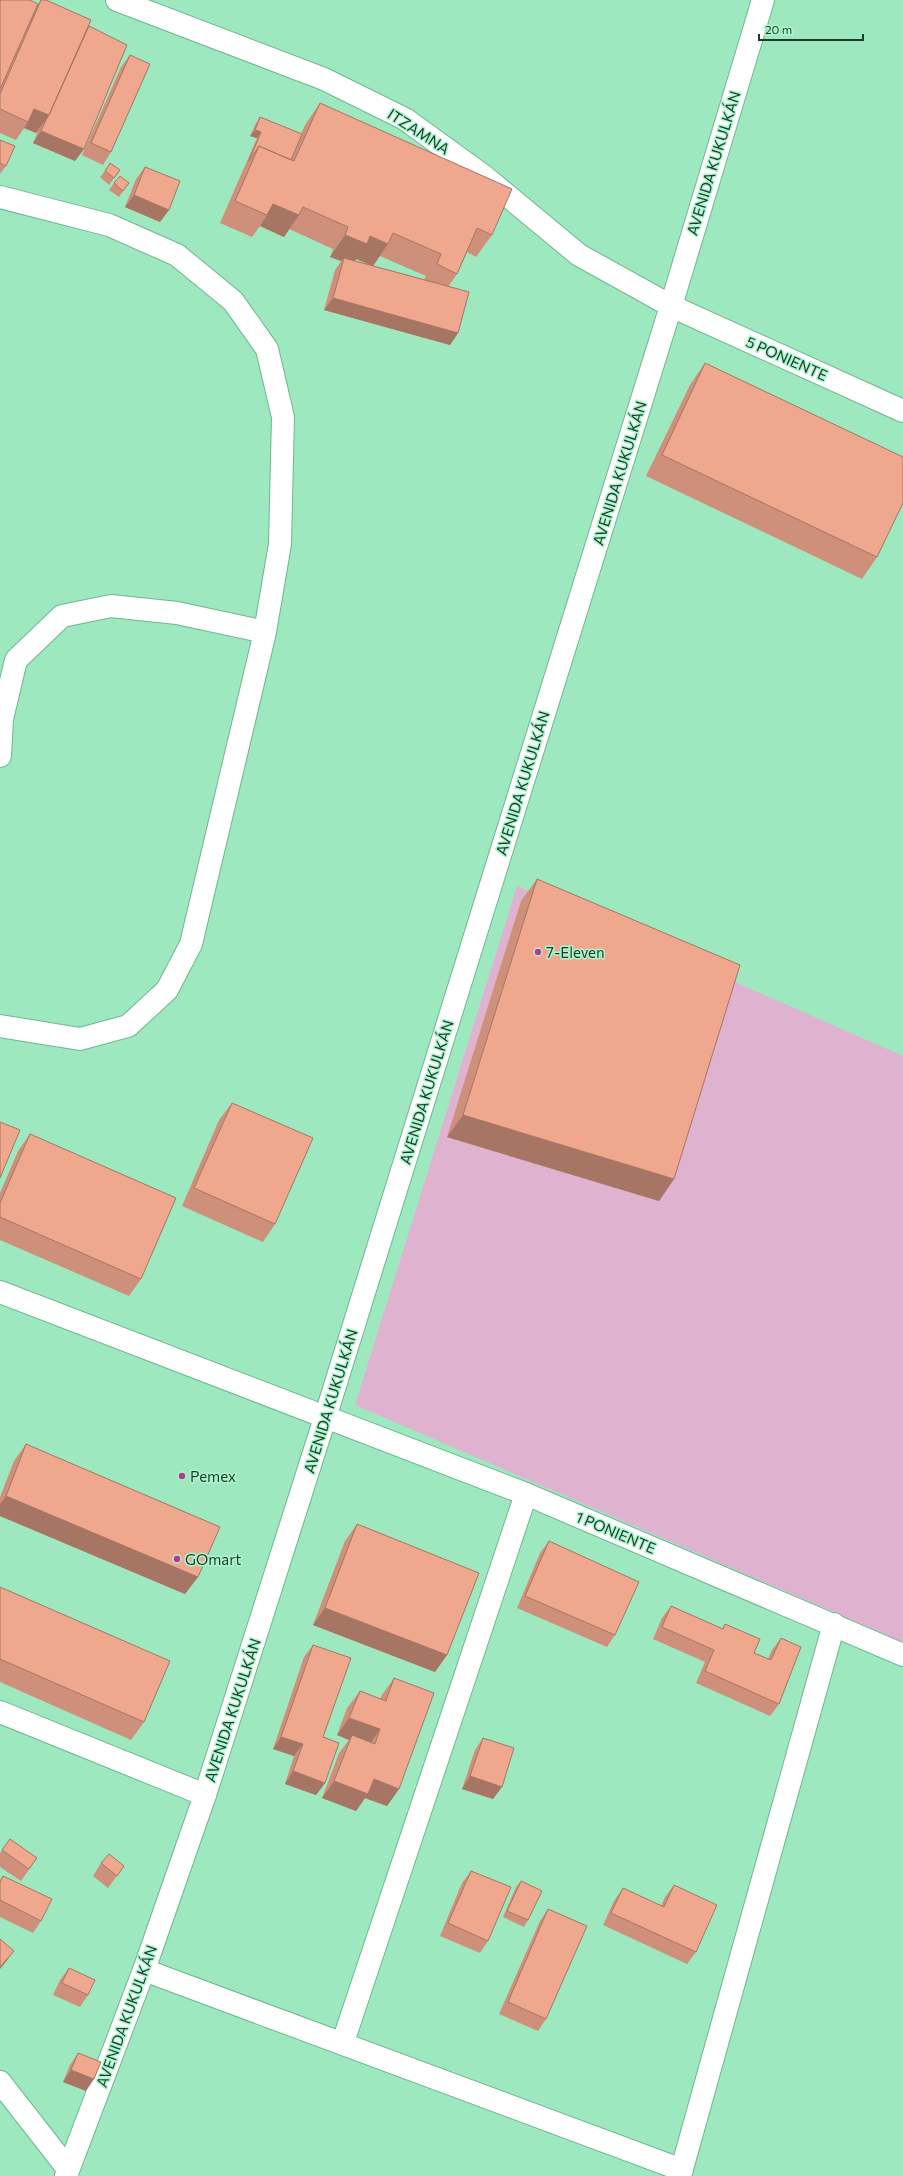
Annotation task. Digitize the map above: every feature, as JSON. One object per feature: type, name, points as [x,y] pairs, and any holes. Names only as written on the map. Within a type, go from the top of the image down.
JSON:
[{"type":"street","name":"ITZAMNA","points":[[117,0],[324,79],[406,119],[485,177],[579,254],[671,306]]},
{"type":"street","name":"AVENIDA KUKULKÁN","points":[[67,2173],[144,1970],[205,1795],[325,1418],[671,306],[763,0]]},
{"type":"street","points":[[0,197],[109,225],[177,255],[233,301],[267,350],[282,417],[280,544],[265,632],[191,944],[167,990],[128,1026],[80,1039],[0,1026]]},
{"type":"street","name":"5 PONIENTE","points":[[671,306],[903,411]]},
{"type":"street","points":[[0,756],[2,719],[16,660],[62,616],[111,606],[177,613],[265,632]]},
{"type":"street","name":"1 PONIENTE","points":[[7,1295],[526,1494],[903,1654]]},
{"type":"street","points":[[343,2042],[526,1494]]},
{"type":"street","points":[[144,1970],[343,2042],[681,2173],[834,1624]]},
{"type":"street","points":[[0,1712],[205,1795]]},
{"type":"street","points":[[0,2082],[67,2173]]},
{"type":"shaded area","points":[[517,886],[903,1056],[903,1642],[355,1405]]},
{"type":"building","points":[[0,0],[30,0],[38,4],[0,89]]},
{"type":"building","points":[[41,0],[46,0],[91,20],[49,115],[34,109],[28,122],[0,109],[0,94]]},
{"type":"building","points":[[89,26],[127,45],[84,149],[41,131]]},
{"type":"building","points":[[130,55],[150,64],[111,152],[91,143]]},
{"type":"building","points":[[320,103],[512,189],[492,235],[477,228],[457,274],[437,264],[441,254],[393,233],[388,244],[370,236],[367,244],[345,235],[348,227],[303,207],[299,215],[273,204],[267,215],[235,201],[259,146],[294,161]]},
{"type":"building","points":[[260,117],[302,134],[291,160],[259,146],[249,161],[261,132],[255,130]]},
{"type":"building","points":[[0,140],[15,146],[6,166],[0,163]]},
{"type":"building","points":[[110,163],[120,170],[114,178],[105,171]]},
{"type":"building","points":[[145,167],[180,181],[169,210],[134,195]]},
{"type":"building","points":[[120,176],[129,183],[123,191],[114,183]]},
{"type":"building","points":[[344,258],[469,292],[458,333],[333,298]]},
{"type":"building","points":[[705,363],[903,457],[903,503],[877,557],[662,455]]},
{"type":"building","points":[[537,879],[740,965],[674,1179],[463,1115]]},
{"type":"building","points":[[232,1103],[313,1138],[275,1224],[194,1188]]},
{"type":"building","points":[[0,1122],[20,1130],[0,1178]]},
{"type":"building","points":[[30,1134],[176,1198],[141,1279],[0,1217],[0,1203]]},
{"type":"building","points":[[26,1444],[220,1527],[198,1577],[6,1496]]},
{"type":"building","points":[[357,1524],[479,1573],[447,1655],[325,1608]]},
{"type":"building","points":[[549,1541],[639,1582],[615,1635],[525,1596]]},
{"type":"building","points":[[0,1587],[170,1661],[144,1722],[0,1659]]},
{"type":"building","points":[[671,1606],[723,1629],[725,1624],[760,1639],[754,1653],[771,1660],[781,1638],[801,1647],[779,1704],[705,1671],[714,1650],[662,1627]]},
{"type":"building","points":[[313,1645],[351,1658],[323,1737],[339,1743],[325,1783],[293,1771],[303,1744],[281,1737]]},
{"type":"building","points":[[394,1678],[434,1693],[399,1789],[374,1779],[368,1794],[334,1781],[352,1735],[375,1744],[380,1729],[349,1718],[360,1691],[386,1701]]},
{"type":"building","points":[[483,1738],[514,1748],[502,1787],[470,1776]]},
{"type":"building","points":[[10,1839],[37,1858],[29,1869],[2,1850]]},
{"type":"building","points":[[109,1854],[124,1866],[117,1876],[101,1863]]},
{"type":"building","points":[[471,1871],[511,1887],[488,1941],[448,1923]]},
{"type":"building","points":[[3,1876],[52,1899],[41,1921],[0,1900],[0,1882]]},
{"type":"building","points":[[521,1881],[542,1891],[528,1920],[507,1911]]},
{"type":"building","points":[[674,1885],[717,1905],[696,1952],[611,1913],[623,1888],[664,1907]]},
{"type":"building","points":[[548,1909],[587,1926],[546,2019],[508,2002]]},
{"type":"building","points":[[0,1939],[14,1951],[0,1967]]},
{"type":"building","points":[[69,1968],[95,1980],[88,1995],[62,1983]]},
{"type":"building","points":[[78,2053],[101,2062],[94,2079],[71,2070]]},
{"type":"place","name":"7-Eleven","points":[[538,952]]},
{"type":"place","name":"Pemex","points":[[182,1476]]},
{"type":"place","name":"GOmart","points":[[177,1559]]}]
